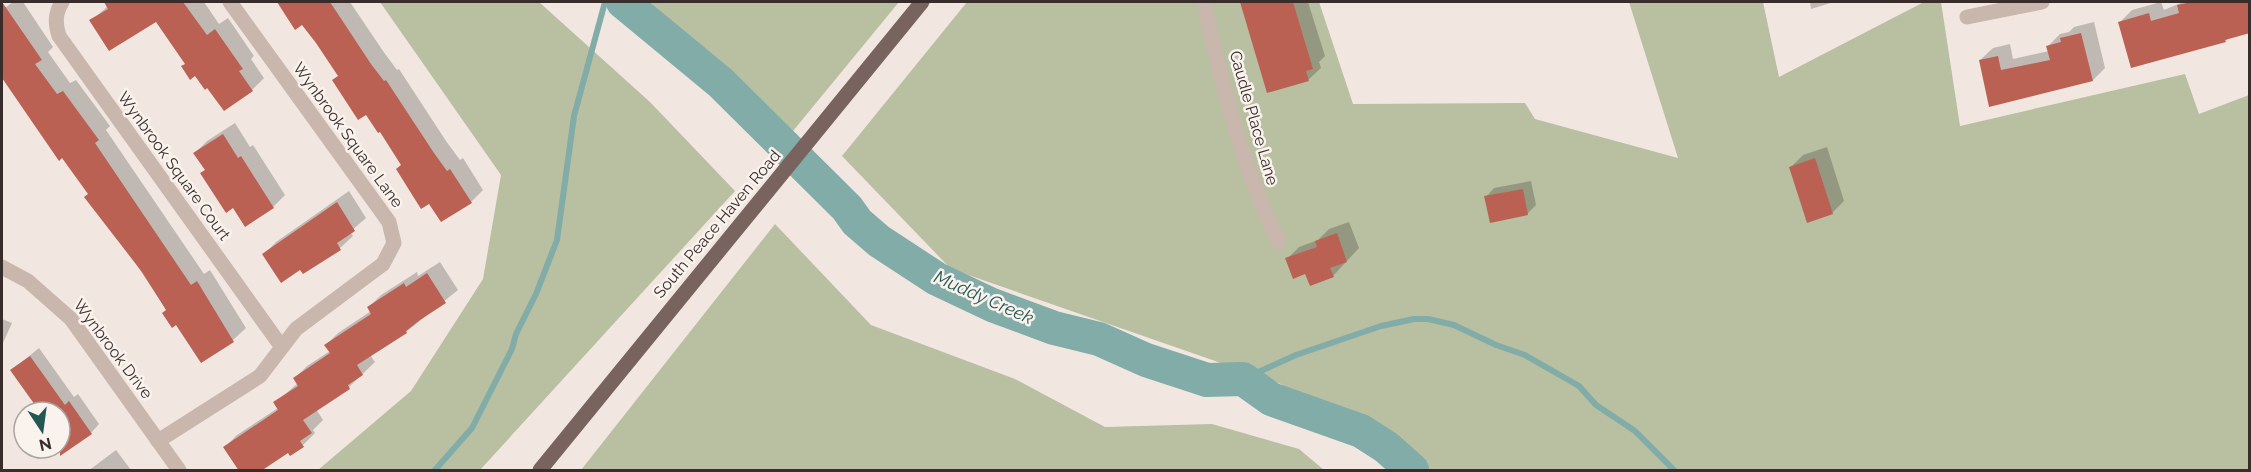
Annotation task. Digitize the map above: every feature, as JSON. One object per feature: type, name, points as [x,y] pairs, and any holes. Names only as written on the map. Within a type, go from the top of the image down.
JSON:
[{"type":"main road","name":"South Peace Haven Road","points":[[540,471],[712,255],[824,124],[922,2]]},
{"type":"street","name":"Wynbrook Square Court","points":[[62,2],[56,13],[59,36],[281,346]]},
{"type":"street","name":"Wynbrook Square Lane","points":[[158,441],[260,376],[281,346],[311,316],[383,264],[394,243],[389,222],[230,2]]},
{"type":"street","name":"Caudle Place Lane","points":[[1204,2],[1230,111],[1261,207],[1279,242]]},
{"type":"street","points":[[1967,17],[2042,2]]},
{"type":"street","name":"Wynbrook Drive","points":[[2,267],[28,281],[71,319],[179,471]]},
{"type":"green space","points":[[380,2],[539,2],[650,102],[735,191],[480,470],[318,470],[411,391],[483,279],[501,175]]},
{"type":"green space","points":[[650,2],[899,2],[793,131]]},
{"type":"green space","points":[[967,2],[1319,2],[1353,104],[1525,103],[1535,119],[1678,158],[1629,2],[1763,2],[1779,77],[1924,2],[1941,2],[1960,126],[2185,74],[2199,114],[2249,95],[2249,470],[1402,470],[1281,384],[951,269],[842,156]]},
{"type":"green space","points":[[775,224],[871,325],[1015,379],[1105,427],[1212,424],[1299,449],[1324,470],[581,470]]},
{"type":"building","points":[[2,2],[42,60],[35,64],[57,94],[63,91],[99,140],[95,143],[191,285],[197,281],[234,342],[201,363],[176,325],[172,328],[162,313],[166,310],[142,272],[84,197],[88,194],[62,158],[59,161],[2,78]]},
{"type":"building","points":[[104,2],[183,2],[207,35],[215,29],[243,69],[239,71],[253,91],[224,111],[195,76],[190,80],[181,66],[185,64],[156,22],[109,51],[89,20],[108,9]]},
{"type":"building","points":[[277,2],[330,2],[371,64],[384,81],[386,80],[434,153],[447,171],[450,169],[472,203],[441,222],[429,204],[421,209],[396,169],[401,165],[380,132],[378,133],[366,115],[358,120],[332,80],[338,76],[316,43],[302,25],[295,30]]},
{"type":"building","points":[[1240,2],[1293,2],[1313,69],[1306,71],[1309,81],[1267,93]]},
{"type":"building","points":[[2192,2],[2250,2],[2250,33],[2225,40],[2226,42],[2131,68],[2118,22],[2149,13],[2151,21],[2179,13],[2177,5]]},
{"type":"building","points":[[2081,33],[2093,81],[1989,107],[1979,60],[1998,56],[2001,70],[2050,60],[2046,46],[2061,42],[2060,38]]},
{"type":"building","points":[[223,134],[238,158],[241,156],[274,208],[245,227],[233,208],[226,213],[200,173],[205,170],[193,153]]},
{"type":"building","points":[[1815,158],[1833,214],[1807,223],[1789,167]]},
{"type":"building","points":[[1523,189],[1528,215],[1490,223],[1484,196]]},
{"type":"building","points":[[337,202],[355,231],[337,243],[341,250],[303,274],[300,270],[281,283],[262,254]]},
{"type":"building","points":[[1337,233],[1347,262],[1330,268],[1334,277],[1310,286],[1305,274],[1293,279],[1285,258],[1317,247],[1315,241]]},
{"type":"building","points":[[427,273],[446,303],[420,320],[406,331],[407,333],[357,365],[363,375],[348,385],[350,389],[303,420],[312,433],[300,441],[304,447],[290,456],[288,453],[261,471],[239,471],[223,447],[278,410],[273,402],[298,386],[293,378],[330,353],[324,345],[371,314],[367,307],[404,283],[406,287]]},
{"type":"building","points":[[30,356],[61,400],[31,400],[10,370]]},
{"type":"building","points":[[72,405],[92,434],[72,448]]},
{"type":"waterway","points":[[435,470],[472,428],[512,349],[516,334],[536,294],[557,240],[574,116],[605,2]]},
{"type":"waterway","name":"Muddy Creek","points":[[623,2],[721,83],[847,208],[857,222],[879,241],[937,279],[992,305],[1054,328],[1099,339],[1146,360],[1207,380],[1243,379],[1271,399],[1361,431],[1386,447],[1412,470]]},
{"type":"waterway","points":[[1243,379],[1296,355],[1381,326],[1414,319],[1428,319],[1454,325],[1496,345],[1525,355],[1579,386],[1596,405],[1635,431],[1674,470]]}]
